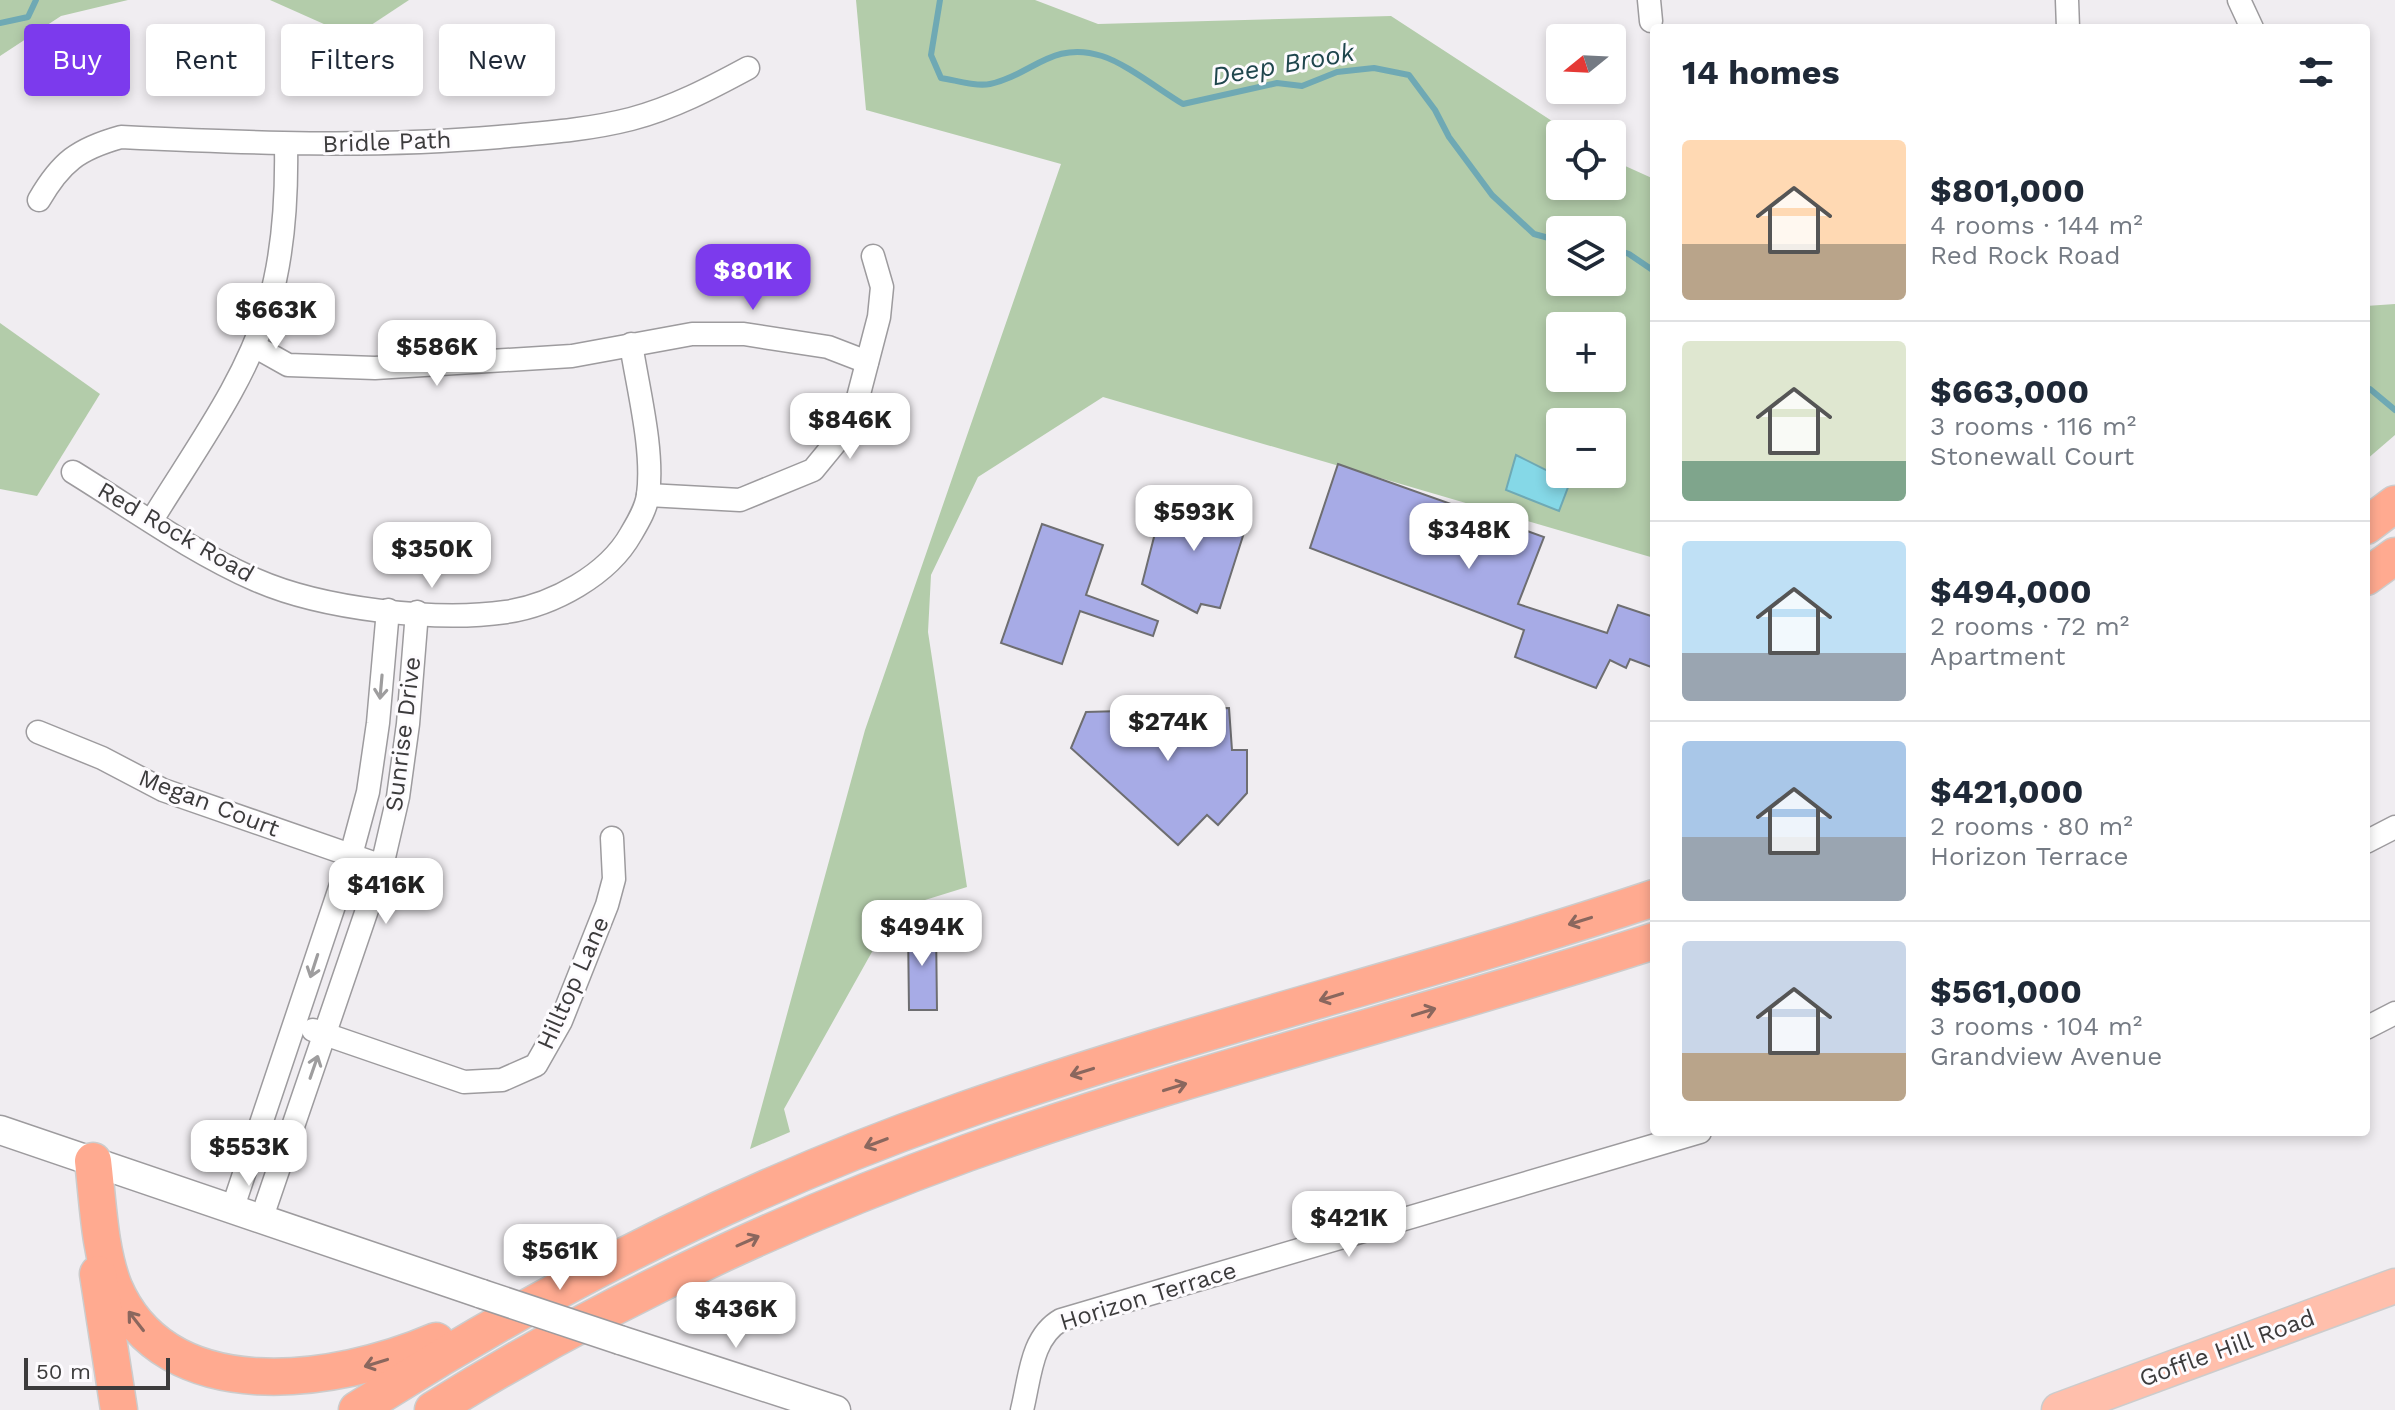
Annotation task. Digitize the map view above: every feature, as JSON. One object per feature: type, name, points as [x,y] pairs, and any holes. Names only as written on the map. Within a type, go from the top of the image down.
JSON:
[{"type":"highway","points":[[2370,523],[2395,504]]},
{"type":"highway","points":[[2370,574],[2395,556]]},
{"type":"highway","points":[[93,1161],[109,1270],[120,1299],[152,1340],[196,1366],[247,1378],[274,1380],[351,1371],[429,1345],[552,1293],[748,1196],[949,1115],[1650,899]]},
{"type":"highway","points":[[433,1410],[567,1331],[764,1234],[968,1153],[1101,1109],[1650,942]]},
{"type":"highway","points":[[93,1161],[89,1209],[119,1410]]},
{"type":"highway","points":[[357,1410],[552,1293]]},
{"type":"main road","name":"Goffle Hill Road","points":[[2059,1410],[2395,1286]]},
{"type":"street","points":[[2067,0],[2068,24]]},
{"type":"street","points":[[2239,0],[2250,24]]},
{"type":"street","name":"Bridle Path","points":[[39,200],[55,172],[75,155],[96,144],[121,137],[286,145],[435,143],[564,132],[632,119],[699,94],[748,68]]},
{"type":"street","points":[[152,520],[239,377],[254,346],[279,262],[285,218],[286,145]]},
{"type":"street","points":[[648,495],[740,500],[813,470],[850,425],[879,317],[882,287],[873,256]]},
{"type":"street","points":[[254,346],[288,365],[375,368],[572,356],[692,334],[744,334],[828,347],[867,362]]},
{"type":"street","name":"Red Rock Road","points":[[73,472],[211,557],[256,580],[344,607],[458,614],[508,612],[577,585],[606,566],[623,549],[640,517],[648,495],[647,453],[631,344]]},
{"type":"street","name":"Sunrise Drive","points":[[232,1210],[351,855],[370,778],[388,610]]},
{"type":"street","name":"Sunrise Drive","points":[[261,1220],[382,866],[398,797],[408,724],[417,612]]},
{"type":"street","name":"Megan Court","points":[[38,732],[102,758],[163,790],[382,866]]},
{"type":"street","points":[[2370,840],[2395,827]]},
{"type":"street","name":"Hilltop Lane","points":[[295,1024],[464,1082],[502,1080],[536,1065],[561,1021],[607,905],[614,879],[612,838]]},
{"type":"street","points":[[2370,1026],[2395,1013]]},
{"type":"street","points":[[0,1130],[803,1405],[836,1410]]},
{"type":"street","name":"Horizon Terrace","points":[[1022,1410],[1040,1338],[1048,1327],[1061,1320],[1686,1136]]},
{"type":"street","points":[[457,1410],[567,1331]]},
{"type":"green space","points":[[0,0],[128,0],[61,16],[49,24],[24,24],[24,40],[0,56]]},
{"type":"green space","points":[[270,0],[409,0],[373,24],[324,24]]},
{"type":"green space","points":[[856,0],[1035,0],[1098,24],[1391,16],[1551,120],[1546,120],[1546,200],[1626,200],[1626,166],[1650,177],[1650,557],[1103,397],[978,477],[931,575],[928,632],[967,887],[896,909],[784,1109],[790,1132],[750,1149],[865,730],[1061,164],[866,110]]},
{"type":"green space","points":[[2395,304],[2395,435],[2370,457],[2370,306]]},
{"type":"green space","points":[[0,323],[100,394],[37,496],[0,489]]},
{"type":"water","points":[[1516,455],[1546,470],[1546,488],[1568,488],[1559,511],[1506,490]]},
{"type":"building","points":[[1338,464],[1544,537],[1518,604],[1607,633],[1618,605],[1650,616],[1650,666],[1630,659],[1626,668],[1610,660],[1596,688],[1515,657],[1524,630],[1310,548]]},
{"type":"building","points":[[1165,494],[1249,517],[1220,608],[1201,604],[1197,613],[1142,584]]},
{"type":"building","points":[[1042,524],[1103,545],[1086,595],[1158,621],[1153,636],[1080,611],[1062,664],[1001,643]]},
{"type":"building","points":[[1229,708],[1232,750],[1247,750],[1247,793],[1218,825],[1207,815],[1178,845],[1071,748],[1086,712]]},
{"type":"building","points":[[908,927],[936,927],[937,1010],[909,1010]]},
{"type":"waterway","name":"Deep Brook","points":[[0,23],[28,17],[36,0]]},
{"type":"waterway","name":"Deep Brook","points":[[940,0],[931,55],[941,78],[972,84],[984,85],[1005,80],[1056,55],[1069,52],[1085,52],[1111,60],[1183,104],[1277,83],[1302,86],[1337,72],[1374,68],[1409,75],[1492,195],[1534,234],[1546,237]]},
{"type":"waterway","name":"Deep Brook","points":[[1626,253],[1650,268]]},
{"type":"waterway","name":"Deep Brook","points":[[2370,389],[2395,410]]}]
